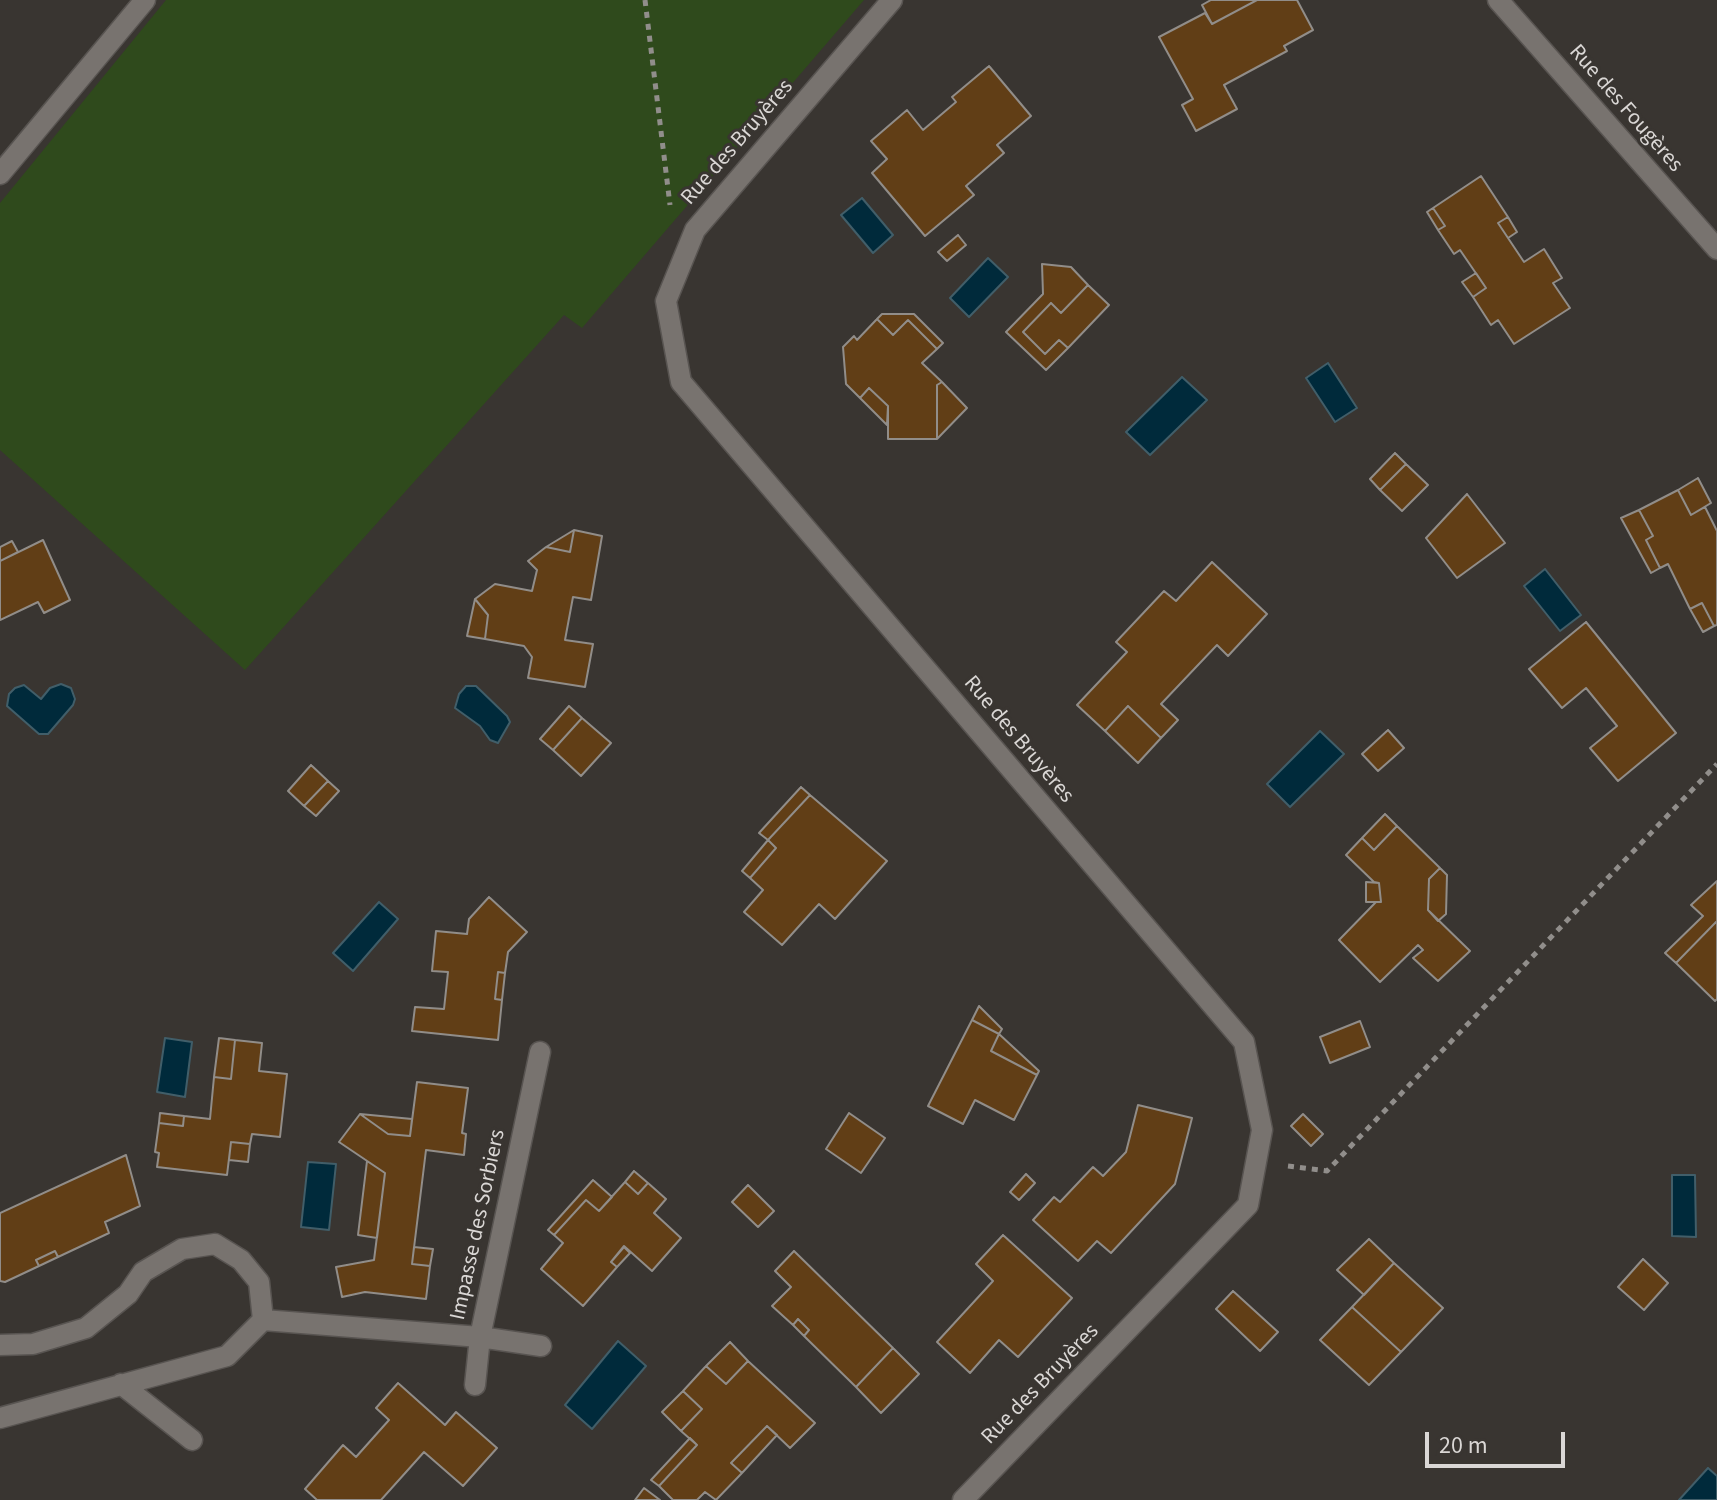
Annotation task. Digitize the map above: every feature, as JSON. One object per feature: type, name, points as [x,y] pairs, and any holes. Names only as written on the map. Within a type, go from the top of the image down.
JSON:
[{"type":"street","points":[[0,174],[145,0]]},
{"type":"street","name":"Rue des Bruyères","points":[[892,0],[695,230],[666,301],[681,382],[1244,1042],[1262,1130],[1248,1205],[963,1500]]},
{"type":"street","name":"Rue des Fougères","points":[[1498,0],[1717,249]]},
{"type":"street","name":"Impasse des Sorbiers","points":[[263,1320],[480,1337],[540,1052]]},
{"type":"street","points":[[0,1345],[33,1344],[86,1328],[128,1294],[143,1272],[182,1249],[215,1244],[241,1260],[259,1282],[263,1320],[227,1356],[0,1418]]},
{"type":"street","points":[[475,1385],[480,1337],[541,1346]]},
{"type":"street","points":[[121,1384],[192,1440]]},
{"type":"path","points":[[645,0],[669,204],[695,230]]},
{"type":"path","points":[[1256,1162],[1327,1171],[1717,764]]},
{"type":"green space","points":[[166,0],[864,0],[582,328],[564,315],[245,670],[0,450],[0,203]]},
{"type":"water","points":[[862,198],[893,235],[873,253],[841,215]]},
{"type":"water","points":[[988,258],[1008,277],[969,317],[950,298]]},
{"type":"water","points":[[1328,363],[1357,408],[1335,422],[1306,378]]},
{"type":"water","points":[[1182,377],[1207,400],[1150,455],[1126,432]]},
{"type":"water","points":[[1545,569],[1581,615],[1560,631],[1524,586]]},
{"type":"water","points":[[61,684],[71,688],[75,699],[48,734],[39,734],[7,706],[9,694],[15,688],[24,685],[41,699],[50,688]]},
{"type":"water","points":[[466,686],[476,686],[507,716],[510,722],[498,743],[490,740],[480,726],[455,708],[459,694]]},
{"type":"water","points":[[1320,731],[1344,754],[1290,807],[1267,784]]},
{"type":"water","points":[[379,902],[398,919],[353,971],[333,953]]},
{"type":"water","points":[[165,1038],[192,1042],[185,1097],[157,1092]]},
{"type":"water","points":[[308,1162],[336,1164],[329,1230],[301,1227]]},
{"type":"water","points":[[1672,1175],[1695,1175],[1696,1237],[1672,1236]]},
{"type":"water","points":[[618,1341],[646,1366],[592,1429],[565,1405]]},
{"type":"water","points":[[1708,1468],[1717,1476],[1717,1500],[1679,1500]]},
{"type":"building","points":[[1211,0],[1257,0],[1212,24],[1202,5]]},
{"type":"building","points":[[1257,0],[1297,0],[1313,30],[1284,46],[1287,51],[1224,85],[1237,109],[1196,131],[1182,105],[1193,99],[1159,37],[1205,13],[1212,24]]},
{"type":"building","points":[[989,66],[1031,116],[997,145],[1004,153],[966,186],[974,195],[925,236],[872,173],[887,159],[871,141],[907,110],[923,130],[956,102],[952,97]]},
{"type":"building","points":[[1481,176],[1508,217],[1498,223],[1524,262],[1544,249],[1562,278],[1553,283],[1570,308],[1514,344],[1498,320],[1491,325],[1473,297],[1486,288],[1460,250],[1454,254],[1438,230],[1445,226],[1433,208]]},
{"type":"building","points":[[1433,208],[1445,226],[1438,230],[1427,212]]},
{"type":"building","points":[[1508,217],[1517,232],[1508,238],[1498,223]]},
{"type":"building","points":[[958,235],[966,245],[947,261],[938,252]]},
{"type":"building","points":[[1042,264],[1071,267],[1088,285],[1061,313],[1051,303],[1023,332],[1045,354],[1059,340],[1068,348],[1046,370],[1006,332],[1043,294]]},
{"type":"building","points":[[1476,273],[1486,288],[1473,297],[1462,282]]},
{"type":"building","points":[[1088,285],[1109,305],[1068,348],[1059,340],[1045,354],[1023,332],[1051,303],[1061,313]]},
{"type":"building","points":[[882,314],[914,314],[943,343],[937,349],[908,320],[893,335],[877,319]]},
{"type":"building","points":[[877,319],[893,335],[908,320],[937,349],[922,363],[942,382],[937,385],[937,439],[888,439],[888,406],[869,388],[860,398],[846,384],[843,347],[854,336],[857,340]]},
{"type":"building","points":[[942,382],[967,408],[937,439],[937,385]]},
{"type":"building","points":[[869,388],[888,406],[887,425],[860,398]]},
{"type":"building","points":[[1395,453],[1406,464],[1380,490],[1370,479]]},
{"type":"building","points":[[1406,464],[1428,485],[1402,511],[1380,490]]},
{"type":"building","points":[[1698,478],[1711,503],[1691,515],[1678,490]]},
{"type":"building","points":[[1678,490],[1691,515],[1705,507],[1717,531],[1717,625],[1714,626],[1702,603],[1690,609],[1668,564],[1660,568],[1646,540],[1653,536],[1639,510]]},
{"type":"building","points":[[1467,494],[1505,543],[1457,578],[1426,538]]},
{"type":"building","points":[[1639,510],[1653,536],[1646,540],[1660,568],[1651,573],[1621,518]]},
{"type":"building","points":[[574,530],[570,552],[546,547]]},
{"type":"building","points":[[574,530],[602,536],[591,600],[573,597],[565,640],[593,644],[585,687],[528,678],[532,657],[524,646],[485,639],[488,615],[475,599],[495,584],[532,591],[537,570],[528,561],[546,547],[570,552]]},
{"type":"building","points":[[43,540],[70,600],[44,613],[38,602],[0,620],[0,561]]},
{"type":"building","points":[[12,541],[18,552],[0,561],[0,547]]},
{"type":"building","points":[[1212,562],[1267,614],[1228,656],[1217,645],[1161,704],[1178,720],[1161,738],[1128,706],[1105,731],[1077,705],[1127,652],[1116,642],[1164,591],[1176,601]]},
{"type":"building","points":[[475,599],[488,615],[485,639],[467,636]]},
{"type":"building","points":[[1702,603],[1714,626],[1703,632],[1690,609]]},
{"type":"building","points":[[1586,622],[1676,733],[1618,781],[1590,748],[1617,726],[1586,688],[1562,708],[1529,669]]},
{"type":"building","points":[[569,706],[582,718],[553,750],[540,739]]},
{"type":"building","points":[[1128,706],[1161,738],[1138,763],[1105,731]]},
{"type":"building","points":[[582,718],[611,743],[581,776],[553,750]]},
{"type":"building","points":[[1388,730],[1404,748],[1378,771],[1362,754]]},
{"type":"building","points":[[311,765],[328,781],[304,806],[288,791]]},
{"type":"building","points":[[328,781],[339,791],[316,816],[304,806]]},
{"type":"building","points":[[801,787],[810,795],[768,840],[759,833]]},
{"type":"building","points":[[810,795],[887,861],[835,919],[819,904],[782,945],[744,912],[763,890],[750,878],[776,848],[768,840]]},
{"type":"building","points":[[1385,814],[1397,826],[1374,850],[1362,838]]},
{"type":"building","points":[[1397,826],[1440,868],[1429,879],[1428,910],[1470,951],[1438,981],[1413,958],[1423,950],[1418,945],[1380,982],[1339,940],[1376,902],[1381,902],[1379,883],[1374,882],[1346,855],[1362,838],[1374,850]]},
{"type":"building","points":[[768,840],[776,848],[750,878],[742,871]]},
{"type":"building","points":[[1440,868],[1447,875],[1446,914],[1438,921],[1428,910],[1429,879]]},
{"type":"building","points":[[1717,881],[1717,921],[1676,963],[1665,953],[1703,916],[1691,905]]},
{"type":"building","points":[[1366,882],[1379,883],[1381,902],[1366,902]]},
{"type":"building","points":[[489,897],[527,932],[508,952],[505,973],[498,972],[495,999],[502,1000],[498,1040],[412,1031],[415,1007],[444,1009],[448,972],[432,971],[436,931],[467,934],[469,919]]},
{"type":"building","points":[[1717,921],[1717,999],[1715,1001],[1676,963]]},
{"type":"building","points":[[498,972],[505,973],[502,1000],[495,999]]},
{"type":"building","points":[[979,1006],[1002,1029],[999,1034],[972,1020]]},
{"type":"building","points":[[972,1020],[999,1034],[991,1051],[1037,1075],[1014,1120],[975,1100],[963,1124],[928,1106]]},
{"type":"building","points":[[1360,1021],[1370,1047],[1330,1063],[1320,1037]]},
{"type":"building","points":[[999,1034],[1039,1071],[1037,1075],[991,1051]]},
{"type":"building","points":[[219,1038],[235,1040],[231,1079],[214,1077]]},
{"type":"building","points":[[235,1040],[262,1043],[259,1071],[287,1074],[280,1137],[252,1134],[250,1144],[231,1142],[227,1175],[157,1167],[159,1153],[155,1152],[159,1123],[183,1126],[184,1116],[210,1119],[214,1077],[231,1079]]},
{"type":"building","points":[[417,1082],[468,1088],[462,1133],[466,1134],[464,1155],[426,1150],[412,1264],[430,1266],[426,1299],[365,1292],[342,1297],[336,1267],[374,1260],[385,1173],[339,1142],[360,1114],[388,1134],[410,1136]]},
{"type":"building","points":[[1138,1105],[1192,1118],[1175,1184],[1111,1253],[1097,1241],[1078,1261],[1033,1220],[1054,1197],[1060,1202],[1093,1167],[1103,1176],[1126,1152]]},
{"type":"building","points":[[160,1113],[184,1116],[183,1126],[159,1123]]},
{"type":"building","points":[[849,1113],[885,1138],[861,1173],[826,1149]]},
{"type":"building","points":[[360,1114],[412,1119],[410,1136],[388,1134]]},
{"type":"building","points":[[1303,1114],[1323,1134],[1311,1146],[1291,1126]]},
{"type":"building","points":[[231,1142],[250,1144],[248,1162],[229,1160]]},
{"type":"building","points":[[126,1155],[140,1206],[105,1222],[109,1233],[58,1257],[55,1251],[36,1260],[39,1266],[5,1282],[0,1281],[0,1213]]},
{"type":"building","points":[[367,1161],[385,1173],[377,1238],[358,1235]]},
{"type":"building","points":[[634,1171],[648,1183],[638,1194],[625,1182]]},
{"type":"building","points":[[1026,1174],[1035,1183],[1019,1200],[1010,1192]]},
{"type":"building","points":[[593,1180],[612,1197],[599,1211],[586,1200],[554,1235],[548,1230]]},
{"type":"building","points":[[625,1182],[638,1194],[648,1183],[666,1199],[654,1213],[681,1238],[652,1271],[624,1246],[611,1262],[617,1267],[583,1306],[541,1269],[563,1243],[554,1235],[586,1200],[599,1211]]},
{"type":"building","points":[[748,1185],[774,1211],[758,1227],[732,1202]]},
{"type":"building","points":[[1003,1235],[1072,1298],[1018,1357],[999,1340],[970,1373],[937,1342],[993,1281],[976,1264]]},
{"type":"building","points":[[1369,1239],[1394,1263],[1364,1295],[1337,1270]]},
{"type":"building","points":[[414,1247],[433,1249],[430,1266],[412,1264]]},
{"type":"building","points":[[624,1247],[630,1253],[617,1267],[611,1262]]},
{"type":"building","points":[[55,1251],[58,1257],[39,1266],[36,1260]]},
{"type":"building","points":[[794,1251],[893,1348],[856,1387],[804,1336],[809,1330],[798,1319],[793,1325],[772,1306],[791,1287],[775,1271]]},
{"type":"building","points":[[1643,1259],[1668,1283],[1644,1310],[1618,1287]]},
{"type":"building","points":[[1394,1263],[1443,1308],[1401,1352],[1352,1307]]},
{"type":"building","points":[[1233,1291],[1278,1332],[1260,1351],[1216,1309]]},
{"type":"building","points":[[1352,1307],[1401,1352],[1369,1385],[1320,1340]]},
{"type":"building","points":[[798,1319],[809,1330],[804,1336],[793,1325]]},
{"type":"building","points":[[730,1342],[748,1361],[726,1384],[706,1366]]},
{"type":"building","points":[[893,1348],[919,1374],[881,1413],[856,1387]]},
{"type":"building","points":[[748,1361],[815,1423],[790,1448],[767,1426],[731,1463],[742,1473],[716,1500],[705,1492],[697,1500],[673,1500],[659,1486],[697,1445],[681,1431],[702,1409],[683,1391],[706,1366],[726,1384]]},
{"type":"building","points":[[398,1383],[445,1425],[456,1412],[497,1448],[463,1486],[424,1452],[381,1500],[317,1500],[305,1489],[343,1445],[356,1457],[389,1420],[376,1408]]},
{"type":"building","points":[[683,1391],[702,1409],[681,1431],[662,1412]]},
{"type":"building","points":[[767,1426],[777,1435],[742,1473],[731,1463]]},
{"type":"building","points":[[690,1438],[697,1445],[659,1486],[651,1480]]},
{"type":"building","points":[[644,1488],[660,1500],[635,1500]]}]
